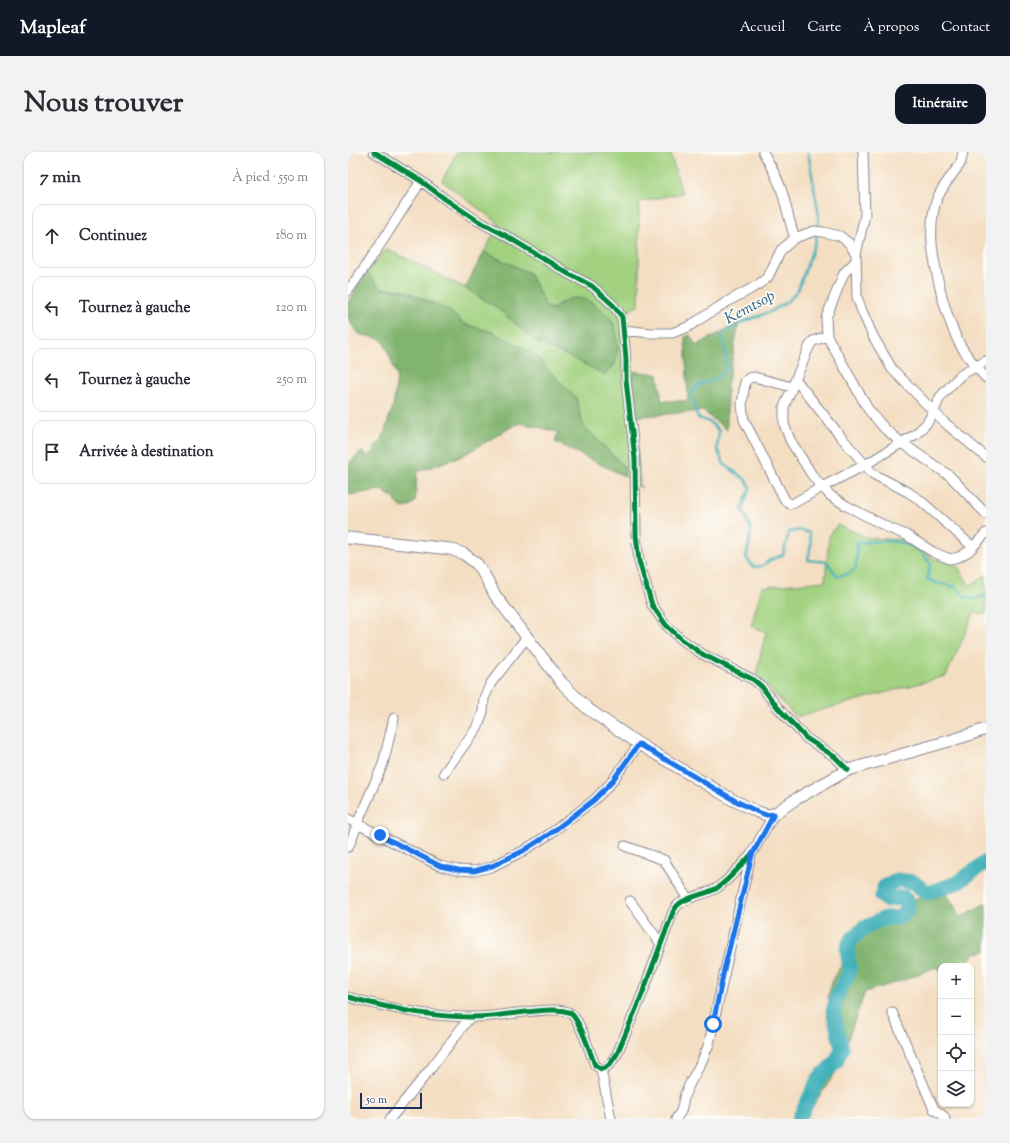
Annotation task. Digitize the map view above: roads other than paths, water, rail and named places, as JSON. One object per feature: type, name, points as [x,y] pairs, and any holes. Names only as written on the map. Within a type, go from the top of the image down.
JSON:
[{"type":"street","points":[[374,152],[421,181],[478,221],[592,286],[613,305],[622,317],[626,359],[626,380],[635,459],[635,516],[638,555],[652,605],[666,625],[681,639],[702,654],[754,680],[762,687],[778,708],[806,738],[835,757],[848,770]]},
{"type":"street","points":[[763,152],[775,172],[783,194],[795,238]]},
{"type":"street","points":[[863,152],[866,215],[856,257],[857,297],[873,336],[892,369],[945,422],[986,457]]},
{"type":"street","points":[[963,152],[960,162],[935,204],[931,228],[932,253],[950,321],[958,340],[975,366],[986,378]]},
{"type":"street","points":[[348,291],[421,181]]},
{"type":"street","points":[[623,330],[651,333],[672,333],[688,327],[725,303],[758,285],[768,277],[780,250],[795,238],[814,231],[840,236],[849,243],[856,257]]},
{"type":"street","points":[[856,257],[844,272],[826,318],[827,336],[868,409],[885,429],[902,443],[950,476],[986,514]]},
{"type":"street","points":[[827,336],[813,341],[809,347],[784,407],[784,424],[790,440],[812,475],[831,496],[847,506],[889,528],[906,535],[933,552],[950,559],[959,558],[974,547],[986,533]]},
{"type":"street","points":[[974,547],[920,500],[873,474],[865,466],[794,383],[754,377],[749,378],[745,382],[742,405],[744,420],[785,500],[790,504],[865,466],[916,434],[927,423],[940,397],[952,384],[961,375],[986,361]]},
{"type":"street","points":[[348,538],[450,549],[464,554],[477,564],[495,594],[561,682],[588,709],[639,744],[734,800],[766,815],[774,814],[796,799],[848,770],[986,729]]},
{"type":"street","points":[[444,773],[478,726],[483,712],[484,698],[491,683],[526,637]]},
{"type":"street","points":[[348,847],[383,764],[394,718]]},
{"type":"street","points":[[348,819],[440,866],[458,870],[474,871],[492,866],[523,851],[551,833],[594,800],[610,784],[639,744]]},
{"type":"street","points":[[676,1119],[681,1111],[688,1087],[701,1064],[709,1044],[724,970],[752,855],[774,814]]},
{"type":"street","points":[[625,846],[664,860],[688,899]]},
{"type":"street","points":[[348,997],[386,1007],[437,1016],[470,1017],[514,1014],[540,1010],[561,1010],[570,1014],[577,1020],[595,1065],[605,1068],[617,1054],[641,997],[673,912],[678,904],[716,888],[752,855]]},
{"type":"street","points":[[630,901],[661,944]]},
{"type":"street","points":[[892,1012],[934,1109],[944,1115],[945,1119]]},
{"type":"street","points":[[390,1119],[432,1068],[470,1017]]},
{"type":"street","points":[[601,1068],[611,1119]]},
{"type":"waterway","name":"Kemtsop","points":[[808,152],[819,216],[815,243],[798,290],[788,301],[772,311],[743,322],[721,334],[726,352],[726,370],[715,379],[697,386],[691,394],[698,418],[715,426],[719,431],[717,449],[724,464],[746,480],[750,488],[742,508],[751,529],[746,557],[753,567],[762,566],[770,560],[783,555],[789,532],[801,530],[809,533],[811,544],[808,560],[827,562],[837,576],[848,574],[856,568],[857,543],[880,541],[897,542],[912,546],[922,553],[931,564],[927,579],[956,587],[965,597],[974,599],[986,596]]},
{"type":"waterway","points":[[799,1119],[819,1078],[836,1062],[842,1048],[833,1011],[838,994],[850,971],[847,949],[850,941],[864,928],[885,918],[898,918],[905,913],[908,904],[904,897],[886,900],[882,896],[884,887],[898,880],[913,882],[927,893],[957,883],[986,862]]}]
